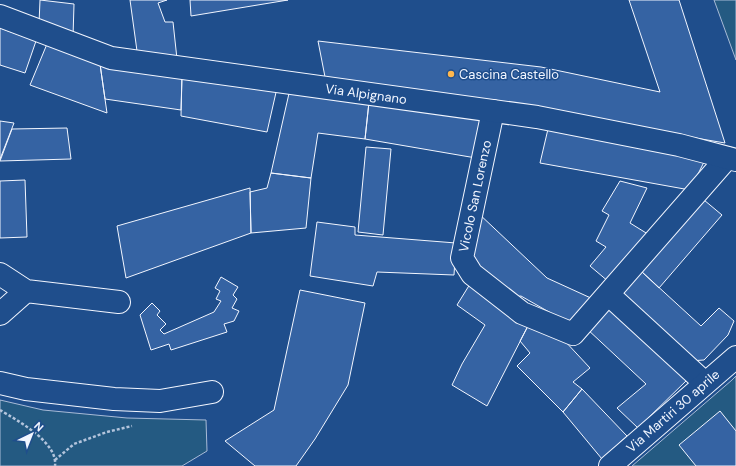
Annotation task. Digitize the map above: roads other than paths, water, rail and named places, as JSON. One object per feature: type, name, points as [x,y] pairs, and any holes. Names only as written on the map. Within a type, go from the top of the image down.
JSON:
[{"type":"street","name":"Via Alpignano","points":[[0,16],[111,58],[536,117],[680,145],[732,159]]},
{"type":"street","name":"Vicolo San Lorenzo","points":[[493,111],[462,258],[472,274],[522,313],[573,334],[732,159]]},
{"type":"street","points":[[0,274],[26,290],[119,302]]},
{"type":"street","points":[[0,314],[26,290]]},
{"type":"street","points":[[608,294],[705,383]]},
{"type":"street","name":"Via Martiri 30 aprile","points":[[610,466],[736,356]]},
{"type":"street","points":[[0,383],[26,389],[134,400],[160,401],[212,392]]},
{"type":"place","name":"Cascina Castello","points":[[451,74]]}]
